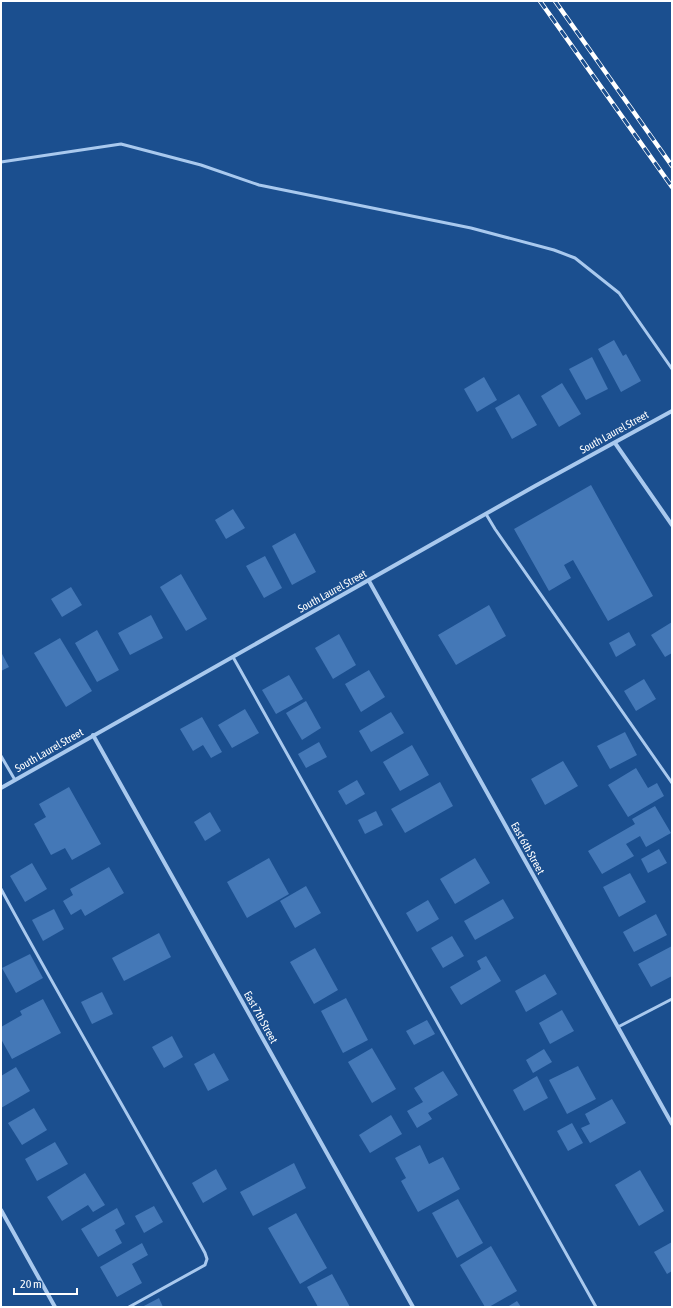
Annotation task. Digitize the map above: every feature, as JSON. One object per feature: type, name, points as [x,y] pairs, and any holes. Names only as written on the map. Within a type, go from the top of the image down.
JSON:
[{"type":"street","name":"South Laurel Street","points":[[1,788],[535,486],[672,411]]},
{"type":"street","points":[[615,443],[672,526]]},
{"type":"street","name":"East 6th Street","points":[[369,581],[672,1124]]},
{"type":"street","name":"East 7th Street","points":[[93,735],[413,1307]]},
{"type":"street","points":[[1,1210],[56,1307]]},
{"type":"lane","points":[[1,162],[121,144],[201,165],[259,185],[471,228],[554,250],[575,258],[618,293],[672,369]]},
{"type":"lane","points":[[486,514],[494,529],[672,783]]},
{"type":"lane","points":[[233,657],[596,1307]]},
{"type":"lane","points":[[1,756],[15,780]]},
{"type":"lane","points":[[1,889],[36,954],[164,1177],[207,1259],[205,1265],[129,1307]]},
{"type":"lane","points":[[618,1028],[672,999]]},
{"type":"building","points":[[614,340],[623,356],[626,354],[641,381],[621,392],[598,349]]},
{"type":"building","points":[[592,357],[608,389],[586,400],[569,369]]},
{"type":"building","points":[[484,377],[497,400],[477,412],[464,389]]},
{"type":"building","points":[[562,383],[581,414],[559,427],[541,396]]},
{"type":"building","points":[[519,394],[537,425],[512,439],[495,408]]},
{"type":"building","points":[[591,485],[653,596],[608,621],[573,560],[564,565],[571,578],[549,591],[514,529]]},
{"type":"building","points":[[233,509],[245,528],[226,539],[215,520]]},
{"type":"building","points":[[295,533],[316,572],[292,585],[272,546]]},
{"type":"building","points":[[265,556],[282,588],[264,598],[246,566]]},
{"type":"building","points":[[181,574],[207,619],[186,631],[160,587]]},
{"type":"building","points":[[71,587],[82,605],[62,617],[51,599]]},
{"type":"building","points":[[489,605],[506,636],[456,665],[438,635]]},
{"type":"building","points":[[151,615],[163,638],[130,655],[118,633]]},
{"type":"building","points":[[672,622],[672,653],[665,657],[651,635]]},
{"type":"building","points":[[97,630],[119,670],[97,682],[75,643]]},
{"type":"building","points":[[629,632],[636,645],[616,657],[609,643]]},
{"type":"building","points":[[339,634],[356,665],[333,679],[315,648]]},
{"type":"building","points":[[60,638],[92,691],[66,707],[34,653]]},
{"type":"building","points":[[1,652],[9,667],[1,671]]},
{"type":"building","points":[[369,670],[385,697],[361,712],[345,684]]},
{"type":"building","points":[[289,675],[303,699],[276,714],[262,690]]},
{"type":"building","points":[[644,679],[656,699],[636,711],[624,691]]},
{"type":"building","points":[[306,701],[321,728],[302,740],[286,713]]},
{"type":"building","points":[[245,709],[259,733],[232,748],[218,725]]},
{"type":"building","points":[[391,712],[404,733],[371,752],[359,731]]},
{"type":"building","points":[[202,717],[222,752],[211,758],[203,745],[193,751],[180,729]]},
{"type":"building","points":[[625,732],[637,755],[610,769],[597,746]]},
{"type":"building","points":[[319,742],[327,757],[306,768],[298,754]]},
{"type":"building","points":[[412,745],[429,775],[400,791],[383,762]]},
{"type":"building","points":[[563,761],[578,786],[545,805],[531,779]]},
{"type":"building","points":[[636,768],[648,788],[657,783],[664,796],[628,817],[608,785]]},
{"type":"building","points":[[357,780],[365,794],[346,805],[338,791]]},
{"type":"building","points":[[440,782],[453,806],[405,833],[391,809]]},
{"type":"building","points":[[69,787],[101,844],[72,860],[65,848],[51,855],[34,824],[46,817],[39,804]]},
{"type":"building","points":[[655,806],[671,833],[646,847],[640,836],[626,844],[634,856],[602,874],[588,851],[635,824],[632,819]]},
{"type":"building","points":[[376,811],[383,825],[365,834],[358,820]]},
{"type":"building","points":[[210,812],[221,831],[205,841],[194,822]]},
{"type":"building","points":[[659,849],[667,863],[648,873],[641,859]]},
{"type":"building","points":[[269,858],[289,894],[247,918],[227,882]]},
{"type":"building","points":[[475,858],[490,883],[455,904],[440,879]]},
{"type":"building","points":[[32,863],[47,889],[25,902],[10,876]]},
{"type":"building","points":[[109,867],[124,893],[85,916],[81,909],[71,915],[63,901],[73,895],[70,889]]},
{"type":"building","points":[[630,873],[646,902],[619,917],[603,887]]},
{"type":"building","points":[[306,886],[321,913],[295,928],[280,901]]},
{"type":"building","points":[[503,899],[514,918],[475,940],[464,921]]},
{"type":"building","points":[[428,900],[439,919],[417,932],[406,913]]},
{"type":"building","points":[[54,909],[64,929],[43,941],[32,920]]},
{"type":"building","points":[[656,914],[667,935],[634,952],[623,932]]},
{"type":"building","points":[[159,933],[171,957],[124,981],[112,958]]},
{"type":"building","points":[[452,936],[464,956],[443,968],[431,948]]},
{"type":"building","points":[[672,946],[672,976],[651,987],[638,964]]},
{"type":"building","points":[[315,948],[338,990],[314,1004],[290,962]]},
{"type":"building","points":[[30,954],[43,978],[16,993],[2,968]]},
{"type":"building","points":[[486,956],[501,981],[461,1005],[450,987],[481,969],[477,961]]},
{"type":"building","points":[[545,974],[557,994],[526,1012],[515,991]]},
{"type":"building","points":[[102,992],[113,1014],[92,1024],[81,1002]]},
{"type":"building","points":[[346,998],[368,1040],[343,1053],[321,1011]]},
{"type":"building","points":[[43,999],[61,1033],[12,1059],[1,1039],[1,1027],[22,1015],[20,1011]]},
{"type":"building","points":[[562,1010],[574,1031],[550,1044],[539,1023]]},
{"type":"building","points":[[427,1020],[435,1034],[414,1045],[406,1031]]},
{"type":"building","points":[[172,1036],[183,1057],[164,1068],[152,1047]]},
{"type":"building","points":[[372,1048],[396,1089],[372,1103],[348,1062]]},
{"type":"building","points":[[544,1049],[552,1062],[533,1073],[526,1060]]},
{"type":"building","points":[[214,1053],[229,1080],[208,1091],[194,1064]]},
{"type":"building","points":[[578,1066],[596,1099],[567,1114],[549,1080]]},
{"type":"building","points":[[16,1067],[30,1091],[1,1108],[1,1076]]},
{"type":"building","points":[[443,1071],[458,1095],[428,1113],[432,1119],[417,1128],[407,1111],[423,1102],[414,1088]]},
{"type":"building","points":[[537,1076],[548,1098],[524,1111],[513,1090]]},
{"type":"building","points":[[612,1099],[626,1123],[590,1143],[581,1128],[590,1124],[585,1114]]},
{"type":"building","points":[[34,1108],[47,1130],[22,1145],[8,1123]]},
{"type":"building","points":[[391,1115],[402,1134],[370,1153],[359,1135]]},
{"type":"building","points":[[572,1123],[583,1143],[568,1151],[557,1131]]},
{"type":"building","points":[[55,1142],[68,1164],[37,1181],[25,1159]]},
{"type":"building","points":[[420,1145],[429,1164],[443,1157],[460,1189],[418,1212],[401,1181],[406,1178],[395,1158]]},
{"type":"building","points":[[294,1163],[306,1188],[253,1216],[240,1192]]},
{"type":"building","points":[[216,1169],[227,1189],[203,1203],[192,1183]]},
{"type":"building","points":[[640,1170],[664,1211],[639,1226],[615,1185]]},
{"type":"building","points":[[85,1173],[105,1205],[93,1212],[88,1205],[62,1221],[47,1197]]},
{"type":"building","points":[[458,1199],[483,1243],[457,1258],[432,1213]]},
{"type":"building","points":[[154,1206],[163,1222],[144,1233],[135,1216]]},
{"type":"building","points":[[117,1208],[125,1224],[115,1230],[122,1243],[98,1257],[81,1229]]},
{"type":"building","points":[[296,1213],[327,1268],[300,1284],[268,1228]]},
{"type":"building","points":[[672,1242],[672,1271],[667,1274],[654,1252]]},
{"type":"building","points":[[142,1243],[148,1255],[132,1264],[142,1283],[117,1297],[100,1267]]},
{"type":"building","points":[[491,1246],[517,1291],[489,1307],[485,1307],[460,1265]]},
{"type":"building","points":[[332,1274],[350,1307],[318,1307],[307,1287]]},
{"type":"building","points":[[159,1298],[163,1307],[142,1307]]},
{"type":"building","points":[[517,1301],[521,1307],[507,1307]]},
{"type":"railway","points":[[540,1],[672,187]]},
{"type":"railway","points":[[555,1],[672,166]]}]
